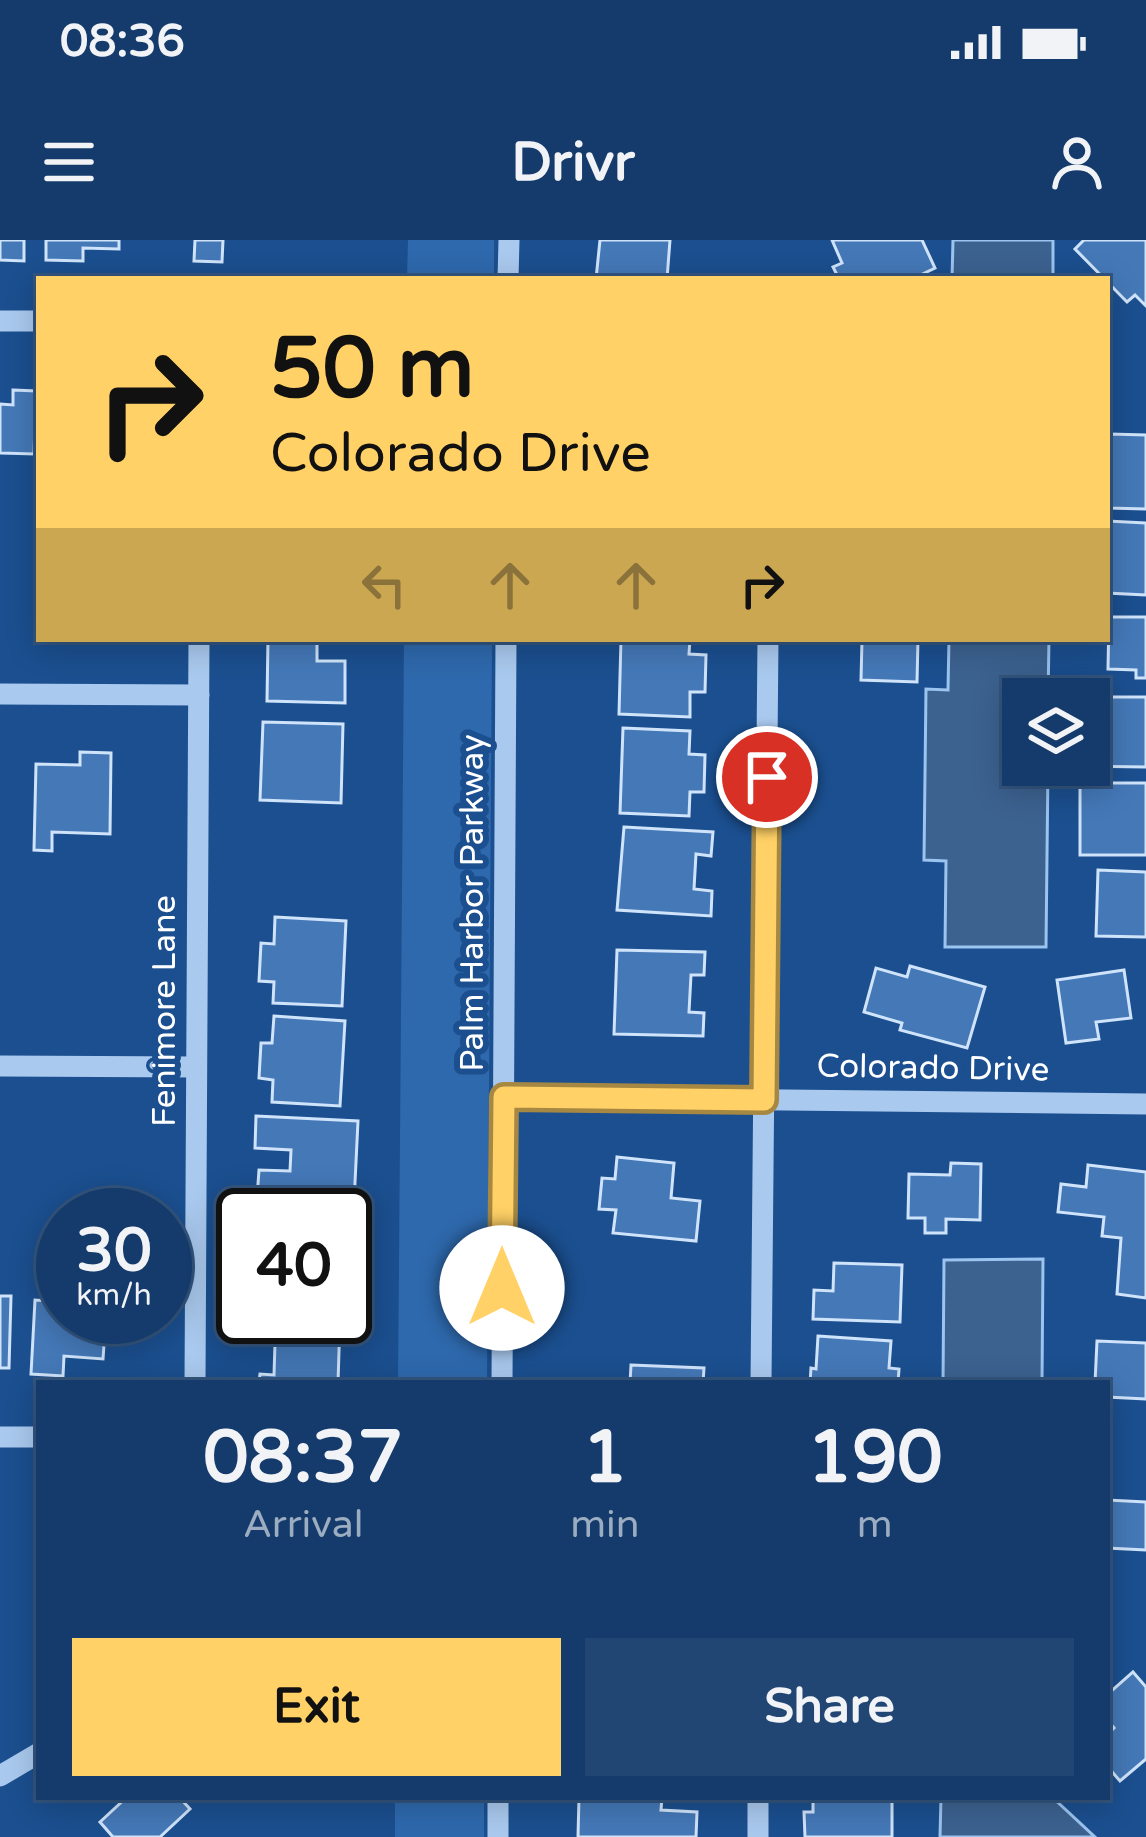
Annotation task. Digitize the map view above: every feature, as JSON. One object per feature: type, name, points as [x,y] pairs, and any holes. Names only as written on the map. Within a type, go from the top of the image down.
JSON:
[{"type":"street","points":[[508,240],[508,276]]},
{"type":"street","points":[[0,321],[36,321]]},
{"type":"street","name":"Fenimore Lane","points":[[195,1380],[199,642]]},
{"type":"street","name":"Palm Harbor Parkway","points":[[502,1380],[506,642]]},
{"type":"street","points":[[761,1380],[768,642]]},
{"type":"street","points":[[0,694],[199,695]]},
{"type":"street","points":[[0,1066],[196,1067]]},
{"type":"street","name":"Colorado Drive","points":[[504,1097],[1146,1104]]},
{"type":"street","points":[[0,1437],[36,1437]]},
{"type":"street","points":[[0,1776],[36,1755]]},
{"type":"street","points":[[498,1800],[498,1837]]},
{"type":"street","points":[[758,1800],[758,1837]]},
{"type":"shaded area","points":[[408,240],[494,240],[494,276],[407,276]]},
{"type":"shaded area","points":[[953,240],[1053,240],[1053,276],[952,276]]},
{"type":"shaded area","points":[[404,642],[492,642],[487,1380],[398,1380]]},
{"type":"shaded area","points":[[949,642],[1049,642],[1048,678],[1002,678],[1002,786],[1048,786],[1046,947],[945,947],[946,861],[924,860],[926,689],[948,690]]},
{"type":"shaded area","points":[[1043,1259],[1042,1380],[943,1380],[944,1260]]},
{"type":"shaded area","points":[[395,1800],[484,1800],[484,1837],[395,1837]]},
{"type":"shaded area","points":[[941,1800],[1055,1800],[1095,1837],[940,1837]]},
{"type":"building","points":[[0,240],[24,240],[24,261],[0,260]]},
{"type":"building","points":[[46,240],[119,240],[119,249],[83,248],[83,261],[46,260]]},
{"type":"building","points":[[195,240],[223,240],[222,262],[194,261]]},
{"type":"building","points":[[600,240],[670,240],[667,276],[596,276]]},
{"type":"building","points":[[832,240],[922,240],[935,268],[918,276],[838,276],[833,267],[842,263]]},
{"type":"building","points":[[1084,240],[1146,240],[1146,306],[1135,295],[1127,302],[1110,285],[1110,276],[1101,276],[1075,249]]},
{"type":"building","points":[[13,390],[36,391],[34,454],[0,453],[0,404],[13,405]]},
{"type":"building","points":[[1110,434],[1146,435],[1146,509],[1110,508]]},
{"type":"building","points":[[1110,521],[1146,523],[1146,595],[1110,593]]},
{"type":"building","points":[[1110,617],[1146,617],[1146,678],[1136,678],[1136,670],[1108,669]]},
{"type":"building","points":[[268,642],[317,642],[317,661],[345,661],[345,703],[267,701]]},
{"type":"building","points":[[621,642],[690,642],[689,654],[706,655],[705,692],[690,692],[690,717],[619,714]]},
{"type":"building","points":[[862,642],[918,642],[917,682],[861,680]]},
{"type":"building","points":[[1110,697],[1146,697],[1146,767],[1110,766]]},
{"type":"building","points":[[263,722],[343,724],[341,803],[260,800]]},
{"type":"building","points":[[623,728],[690,731],[689,754],[705,755],[704,792],[690,792],[689,816],[620,813]]},
{"type":"building","points":[[80,752],[111,753],[110,834],[52,832],[52,851],[34,850],[36,764],[80,765]]},
{"type":"building","points":[[1146,783],[1146,855],[1080,855],[1080,786]]},
{"type":"building","points":[[624,827],[713,832],[711,856],[696,854],[694,889],[712,891],[711,916],[617,910]]},
{"type":"building","points":[[1098,870],[1146,872],[1146,937],[1096,936]]},
{"type":"building","points":[[275,917],[346,921],[342,1006],[273,1003],[274,982],[259,981],[261,943],[274,944]]},
{"type":"building","points":[[617,950],[705,952],[704,975],[691,975],[689,1012],[704,1013],[703,1036],[614,1034]]},
{"type":"building","points":[[910,966],[985,987],[967,1048],[900,1030],[902,1023],[864,1012],[876,968],[907,977]]},
{"type":"building","points":[[1124,970],[1131,1018],[1096,1022],[1099,1039],[1066,1043],[1057,980]]},
{"type":"building","points":[[274,1016],[345,1021],[340,1106],[272,1102],[273,1080],[259,1078],[261,1043],[272,1043]]},
{"type":"building","points":[[256,1116],[358,1121],[355,1188],[258,1188],[259,1170],[290,1171],[291,1150],[255,1148]]},
{"type":"building","points":[[617,1157],[674,1163],[671,1198],[700,1201],[696,1241],[613,1233],[616,1210],[599,1209],[602,1178],[615,1179]]},
{"type":"building","points":[[951,1163],[981,1164],[980,1220],[946,1219],[946,1233],[925,1233],[925,1218],[908,1218],[909,1174],[950,1175]]},
{"type":"building","points":[[1088,1165],[1146,1172],[1146,1298],[1117,1294],[1121,1238],[1102,1236],[1104,1217],[1058,1212],[1061,1184],[1086,1187]]},
{"type":"building","points":[[834,1263],[902,1265],[900,1322],[813,1319],[814,1290],[833,1291]]},
{"type":"building","points":[[0,1296],[11,1296],[9,1368],[0,1368]]},
{"type":"building","points":[[35,1300],[36,1344],[104,1344],[103,1359],[64,1356],[63,1376],[31,1374]]},
{"type":"building","points":[[818,1336],[891,1341],[889,1368],[899,1369],[898,1380],[810,1380],[811,1368],[816,1369]]},
{"type":"building","points":[[1097,1341],[1146,1343],[1146,1399],[1110,1397],[1110,1380],[1095,1380]]},
{"type":"building","points":[[275,1344],[339,1344],[338,1380],[259,1380],[260,1374],[274,1375]]},
{"type":"building","points":[[631,1365],[704,1368],[703,1380],[630,1380]]},
{"type":"building","points":[[1110,1500],[1146,1502],[1146,1550],[1110,1548]]},
{"type":"building","points":[[1133,1672],[1146,1687],[1146,1759],[1120,1781],[1110,1769],[1114,1728],[1110,1692]]},
{"type":"building","points":[[124,1800],[182,1800],[190,1809],[160,1837],[113,1837],[100,1822]]},
{"type":"building","points":[[579,1800],[662,1800],[661,1810],[697,1812],[696,1837],[578,1837]]},
{"type":"building","points":[[813,1800],[892,1800],[892,1837],[805,1837],[804,1812],[813,1812]]},
{"type":"route","points":[[502,1288],[504,1097],[764,1100],[767,777]]}]
